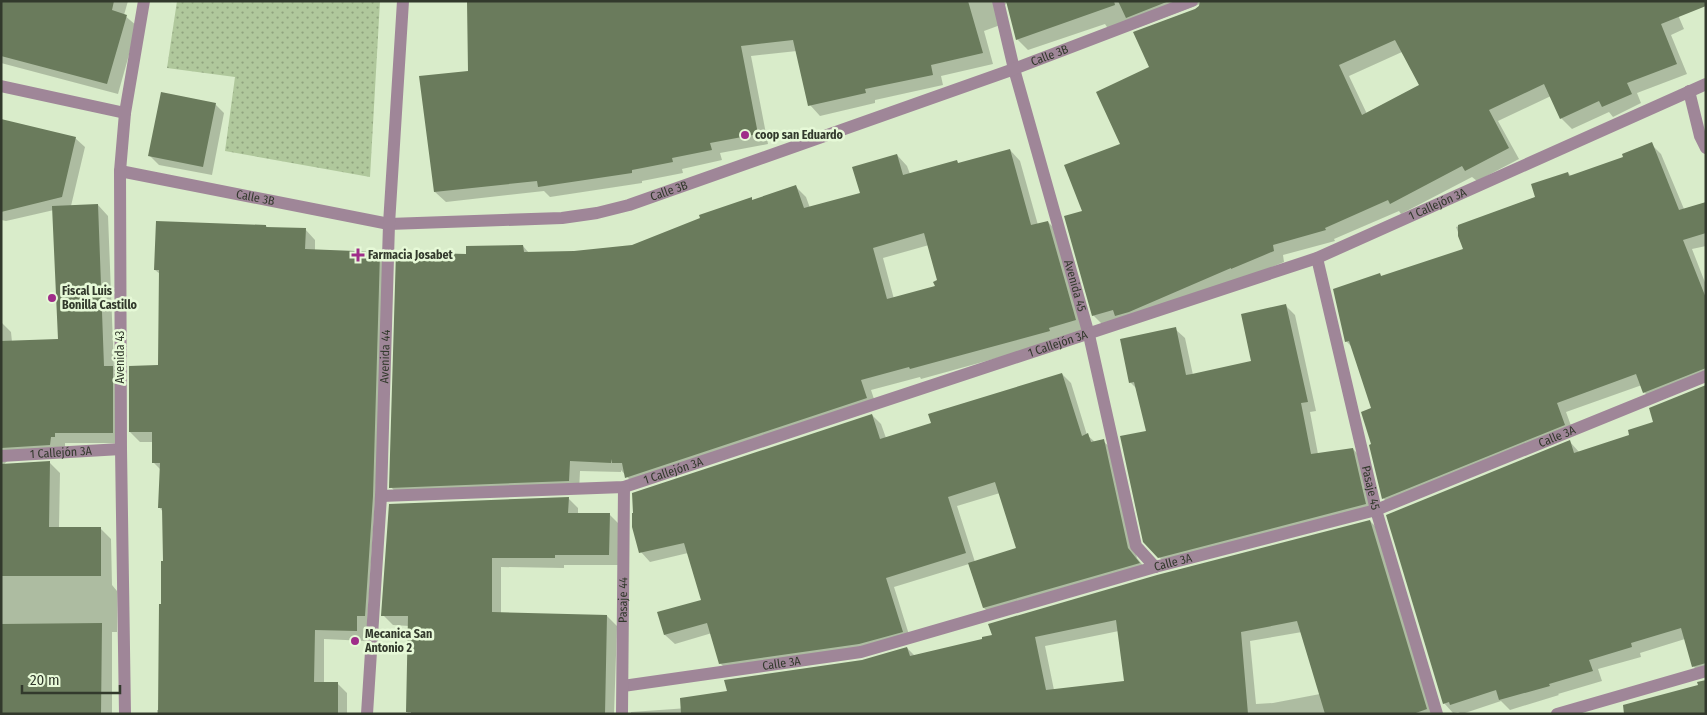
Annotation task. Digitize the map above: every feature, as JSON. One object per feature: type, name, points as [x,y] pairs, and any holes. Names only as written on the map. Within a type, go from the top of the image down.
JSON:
[{"type":"street","name":"Avenida 43","points":[[125,714],[120,449],[120,171],[125,113],[144,1]]},
{"type":"street","name":"Avenida 44","points":[[367,714],[381,496],[389,224],[403,1]]},
{"type":"street","name":"Avenida 45","points":[[998,1],[1014,68],[1088,335],[1136,546],[1155,567]]},
{"type":"street","name":"Calle 3B","points":[[120,171],[389,224],[562,218],[597,213],[630,205],[1014,68],[1192,1]]},
{"type":"street","name":"1 Callejón 3A","points":[[381,496],[624,487],[1317,258],[1706,84]]},
{"type":"street","points":[[1,86],[125,113]]},
{"type":"street","points":[[1689,92],[1700,136],[1706,148]]},
{"type":"street","name":"Pasaje 45","points":[[1317,258],[1376,510],[1437,714]]},
{"type":"street","name":"Calle 3A","points":[[623,686],[861,652],[1155,567],[1376,510],[1706,376]]},
{"type":"street","name":"1 Callejón 3A","points":[[1,456],[120,449]]},
{"type":"street","name":"Pasaje 44","points":[[622,714],[624,487]]},
{"type":"street","points":[[1557,714],[1706,671]]},
{"type":"green space","points":[[177,1],[380,1],[370,177],[225,151],[235,77],[167,68]]},
{"type":"building","points":[[1,1],[114,1],[112,10],[127,15],[107,84],[1,56]]},
{"type":"building","points":[[467,1],[968,1],[983,53],[931,65],[933,75],[865,89],[866,93],[808,106],[793,40],[741,46],[758,134],[710,143],[712,150],[672,158],[673,162],[632,170],[632,173],[538,187],[537,181],[434,192],[419,76],[468,71]]},
{"type":"building","points":[[1006,1],[1114,1],[1115,5],[1016,40]]},
{"type":"building","points":[[1118,1],[1169,1],[1126,18]]},
{"type":"building","points":[[1200,1],[1706,1],[1706,6],[1661,24],[1677,64],[1627,83],[1632,94],[1602,107],[1599,101],[1560,119],[1544,84],[1489,110],[1509,148],[1465,171],[1462,166],[1390,204],[1388,200],[1325,228],[1326,230],[1273,245],[1274,251],[1129,312],[1115,316],[1113,310],[1092,316],[1064,216],[1082,211],[1064,165],[1120,144],[1096,92],[1149,67],[1133,32],[1199,6]],"holes":[[[1395,40],[1419,85],[1362,115],[1339,65]]]},
{"type":"building","points":[[161,92],[216,103],[203,167],[148,156]]},
{"type":"building","points":[[1,119],[76,137],[62,197],[1,212]]},
{"type":"building","points":[[1652,142],[1679,210],[1706,202],[1706,233],[1683,240],[1706,298],[1706,368],[1643,393],[1636,374],[1557,403],[1565,425],[1382,499],[1369,445],[1371,444],[1361,412],[1371,408],[1349,341],[1345,342],[1333,289],[1380,273],[1381,276],[1463,249],[1458,236],[1458,225],[1535,197],[1531,184],[1568,172],[1569,176],[1623,157],[1622,154]]},
{"type":"building","points":[[1010,149],[1031,225],[1048,221],[1076,320],[1049,328],[1050,331],[910,369],[909,367],[861,380],[867,398],[625,478],[622,463],[612,463],[611,459],[611,463],[570,461],[569,481],[389,488],[396,252],[466,254],[466,246],[523,245],[524,252],[574,251],[632,245],[700,218],[699,215],[752,197],[752,200],[796,185],[804,208],[860,193],[852,167],[897,154],[903,175],[957,160],[958,163]],"holes":[[[924,233],[937,280],[933,282],[935,286],[887,299],[873,248]]]},
{"type":"building","points":[[98,204],[104,366],[113,366],[113,433],[55,433],[55,437],[51,437],[50,445],[1,448],[1,341],[58,339],[52,206]]},
{"type":"building","points":[[156,221],[306,228],[305,249],[380,252],[373,496],[365,616],[357,616],[357,631],[315,630],[314,682],[338,682],[338,714],[158,714],[159,604],[161,604],[161,561],[163,561],[162,508],[158,508],[160,463],[152,463],[152,432],[129,432],[129,366],[158,365],[159,270],[154,270]]},
{"type":"building","points":[[1286,304],[1308,402],[1301,403],[1311,454],[1353,448],[1366,504],[1158,558],[1143,542],[1120,436],[1146,431],[1134,382],[1129,383],[1120,339],[1176,327],[1186,375],[1192,374],[1251,361],[1241,314]]},
{"type":"building","points":[[1062,373],[1082,436],[1088,433],[1091,442],[1104,439],[1128,548],[1140,563],[983,608],[968,563],[1016,548],[995,482],[948,497],[966,553],[886,578],[903,632],[859,644],[719,664],[707,623],[664,635],[657,612],[701,600],[684,543],[639,553],[632,527],[632,493],[872,414],[880,439],[931,423],[928,414]]},
{"type":"building","points":[[1706,385],[1706,663],[1692,667],[1681,628],[1631,643],[1632,647],[1589,660],[1593,671],[1549,684],[1550,686],[1499,700],[1496,690],[1450,705],[1449,702],[1443,704],[1386,515],[1570,440],[1574,453],[1629,435],[1628,430],[1653,422],[1649,408]]},
{"type":"building","points":[[50,461],[49,527],[101,527],[101,576],[2,576],[1,464]]},
{"type":"building","points":[[569,497],[568,513],[610,513],[609,555],[555,555],[555,558],[492,558],[492,612],[607,615],[605,714],[411,714],[411,712],[406,712],[408,616],[381,616],[389,504]]},
{"type":"building","points":[[1370,520],[1427,709],[1413,714],[1325,714],[1297,621],[1241,632],[1248,714],[681,714],[680,698],[727,691],[724,680],[862,660],[907,647],[910,656],[982,639],[982,637],[992,635],[988,624],[1157,575]],"holes":[[[1116,620],[1124,681],[1046,690],[1035,637]]]},
{"type":"building","points":[[102,623],[101,714],[1,714],[1,624]]},
{"type":"building","points":[[1706,680],[1706,714],[1624,714],[1623,705],[1698,685],[1697,682]]},
{"type":"place","name":"coop san Eduardo","points":[[745,135]]},
{"type":"place","name":"Farmacia Josabet","points":[[358,255]]},
{"type":"place","name":"Fiscal Luis Bonilla Castillo","points":[[52,298]]},
{"type":"place","name":"Mecanica San Antonio 2","points":[[355,641]]}]
